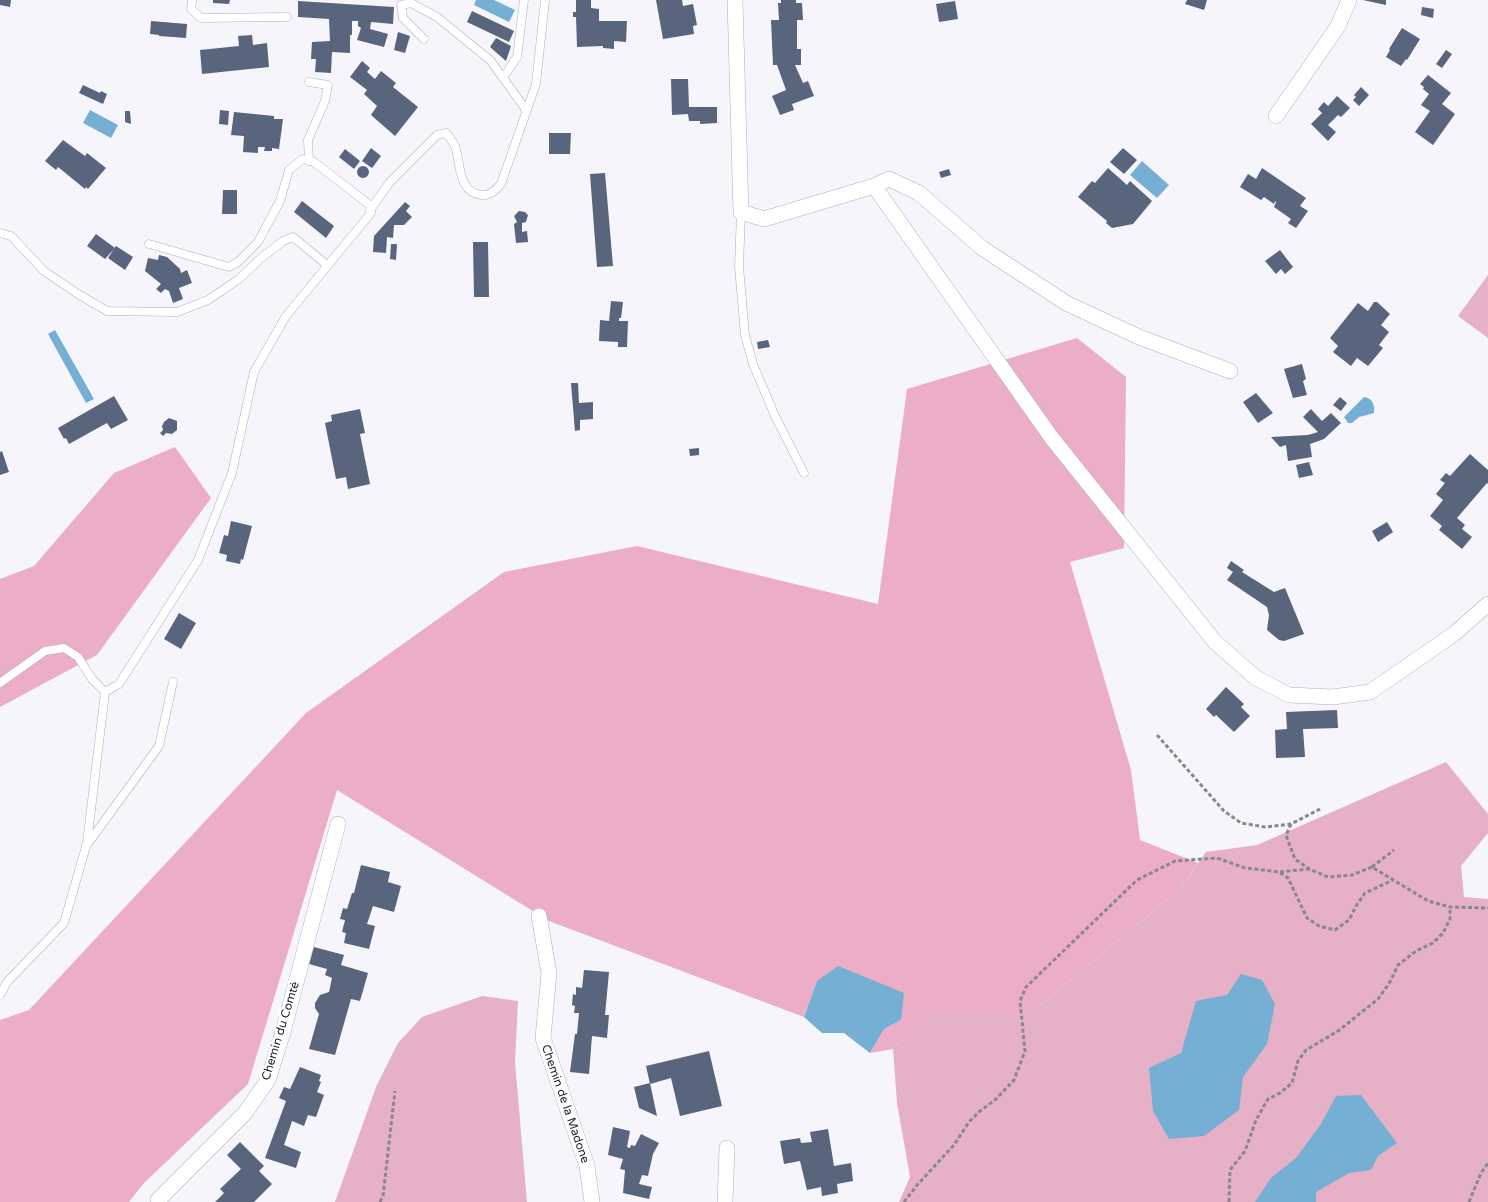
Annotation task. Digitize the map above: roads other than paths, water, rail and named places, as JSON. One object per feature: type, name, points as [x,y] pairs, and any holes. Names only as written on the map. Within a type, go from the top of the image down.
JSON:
[{"type":"street","points":[[735,0],[741,212],[764,219],[874,186],[889,179],[919,193],[982,248],[1066,303],[1139,337],[1230,371]]},
{"type":"street","points":[[1276,116],[1338,26],[1349,0]]},
{"type":"street","points":[[874,186],[1051,437],[1216,642],[1256,678],[1289,695],[1333,697],[1370,692],[1454,634],[1488,604]]},
{"type":"street","name":"Chemin du Comté","points":[[158,1201],[246,1113],[268,1080],[283,1032],[338,824]]},
{"type":"street","name":"Chemin de la Madone","points":[[539,916],[549,973],[543,1038],[587,1166],[592,1202]]},
{"type":"street","points":[[725,1202],[727,1148]]},
{"type":"lane","points":[[192,0],[191,9],[201,18],[287,17]]},
{"type":"lane","points":[[503,78],[517,57],[524,0]]},
{"type":"lane","points":[[105,692],[119,684],[198,560],[232,473],[254,372],[286,316],[370,213],[370,210],[390,182],[437,135],[446,133],[455,146],[458,168],[466,186],[478,194],[487,195],[501,184],[536,84],[545,0]]},
{"type":"lane","points":[[424,39],[403,18],[401,5],[411,3],[437,17],[490,60],[527,111]]},
{"type":"lane","points":[[308,161],[308,140],[325,101],[328,85],[309,82]]},
{"type":"lane","points":[[149,244],[229,267],[238,262],[258,242],[280,201],[290,170],[303,159],[314,162],[371,206],[370,210]]},
{"type":"lane","points":[[741,212],[739,267],[745,335],[753,364],[775,416],[804,473]]},
{"type":"lane","points":[[0,233],[11,236],[44,270],[78,294],[107,311],[177,312],[208,300],[239,279],[283,241],[293,237],[327,265]]},
{"type":"lane","points":[[0,684],[45,652],[64,648],[78,657],[92,679],[105,692]]},
{"type":"lane","points":[[88,843],[160,746],[173,682]]},
{"type":"lane","points":[[0,995],[7,982],[64,923],[88,843],[105,692]]},
{"type":"water","points":[[476,0],[494,0],[515,10],[509,22],[474,5]]},
{"type":"water","points":[[90,110],[118,125],[111,138],[83,123]]},
{"type":"water","points":[[1142,161],[1169,185],[1157,198],[1130,175]]},
{"type":"water","points":[[55,330],[94,399],[86,403],[48,334]]},
{"type":"water","points":[[1364,397],[1370,399],[1373,403],[1374,413],[1359,417],[1352,423],[1348,423],[1344,417]]},
{"type":"water","points":[[838,966],[904,993],[901,1020],[884,1029],[870,1053],[844,1033],[822,1033],[804,1017],[817,981]]},
{"type":"water","points":[[1241,974],[1262,980],[1275,1004],[1267,1044],[1243,1077],[1239,1110],[1204,1136],[1169,1139],[1153,1111],[1149,1068],[1181,1053],[1196,1001],[1227,995]]},
{"type":"water","points":[[1361,1095],[1397,1143],[1378,1156],[1371,1170],[1349,1173],[1316,1192],[1316,1202],[1255,1202],[1271,1178],[1296,1158],[1321,1124],[1336,1096]]}]
